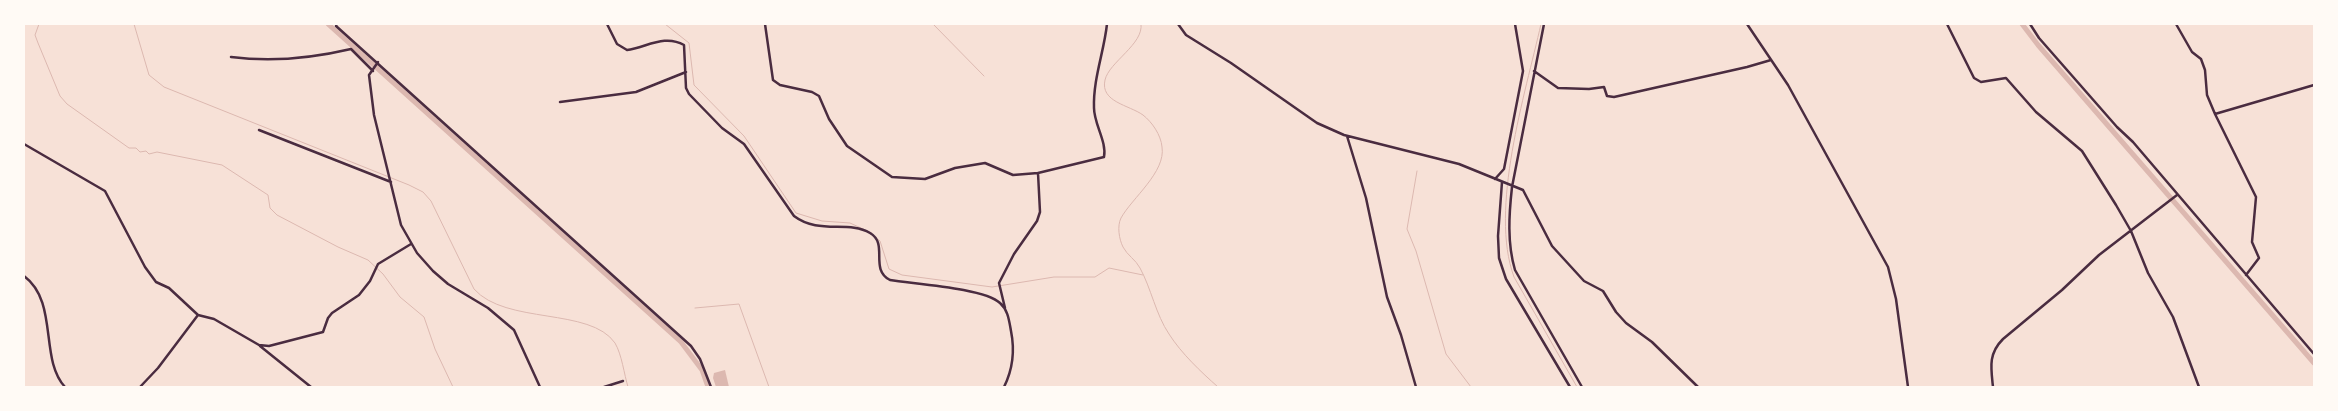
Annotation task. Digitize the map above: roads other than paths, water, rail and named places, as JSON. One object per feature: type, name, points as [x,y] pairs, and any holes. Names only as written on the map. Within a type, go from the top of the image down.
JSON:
[{"type":"street","points":[[336,24],[377,64],[691,346],[700,359],[711,387]]},
{"type":"street","points":[[607,24],[617,44],[627,50],[653,42],[678,42],[684,45],[689,94],[722,128],[744,144],[794,216],[805,224],[853,228],[871,233],[879,245],[880,269],[883,276],[890,280],[981,294],[999,302],[1007,311]]},
{"type":"street","points":[[765,24],[773,80],[780,85],[812,92],[819,96],[829,119],[847,146],[882,172],[892,177],[925,179],[955,168],[985,163],[1013,175],[1038,173],[1104,157],[1094,109],[1098,64],[1105,43],[1107,24]]},
{"type":"street","points":[[1178,24],[1186,35],[1231,63],[1317,123],[1347,136],[1459,164],[1509,186],[1523,190],[1542,230],[1552,246],[1568,265],[1584,281],[1603,290],[1620,317],[1658,347],[1698,387]]},
{"type":"street","points":[[1495,179],[1504,169],[1523,71],[1516,24]]},
{"type":"street","points":[[1544,24],[1509,186],[1510,248],[1515,270],[1582,387]]},
{"type":"street","points":[[1747,24],[1788,85],[1888,267],[1896,299],[1908,387]]},
{"type":"street","points":[[1947,24],[1974,78],[1981,82],[2006,78],[2036,112],[2082,151],[2131,231],[2148,273],[2173,317],[2199,387]]},
{"type":"street","points":[[2030,24],[2039,38],[2314,354]]},
{"type":"street","points":[[2176,24],[2192,52],[2201,59],[2205,70],[2207,95],[2256,197],[2252,242],[2259,258],[2246,274]]},
{"type":"street","points":[[231,57],[272,58],[324,55],[351,49],[373,70]]},
{"type":"street","points":[[1534,71],[1558,88],[1604,88],[1608,96],[1614,97],[1771,60]]},
{"type":"street","points":[[377,64],[369,75],[374,115],[401,225],[411,244],[433,271],[448,284],[488,308],[514,330],[540,387]]},
{"type":"street","points":[[560,102],[636,92],[686,72]]},
{"type":"street","points":[[2215,114],[2314,85]]},
{"type":"street","points":[[259,130],[390,181]]},
{"type":"street","points":[[1347,136],[1366,198],[1387,297],[1401,335],[1416,387]]},
{"type":"street","points":[[24,144],[105,190],[111,206],[132,238],[145,267],[156,282],[169,288],[198,315],[214,319],[258,345],[311,387]]},
{"type":"street","points":[[1004,387],[1013,363],[1012,338],[999,283],[1014,254],[1037,221],[1040,212],[1038,173]]},
{"type":"street","points":[[1502,182],[1498,236],[1499,258],[1506,279],[1570,387]]},
{"type":"street","points":[[1993,387],[1990,360],[1995,347],[2100,255],[2177,195]]},
{"type":"street","points":[[258,345],[269,346],[324,332],[328,318],[332,313],[359,295],[370,281],[378,264],[411,244]]},
{"type":"street","points":[[24,276],[32,282],[47,318],[56,377],[65,387]]},
{"type":"street","points":[[140,387],[158,368],[198,315]]},
{"type":"street","points":[[604,387],[623,381]]},
{"type":"waterway","points":[[39,24],[35,35],[60,96],[67,104],[129,148],[136,148],[140,152],[146,151],[149,154],[157,152],[222,165],[268,195],[270,208],[277,215],[338,247],[368,260],[383,274],[400,297],[424,317],[435,349],[453,387]]},
{"type":"waterway","points":[[134,24],[149,75],[164,87],[423,192],[431,201],[474,289],[488,300],[506,308],[587,324],[603,332],[615,343],[628,387]]},
{"type":"waterway","points":[[328,24],[681,342],[702,370],[708,387]]},
{"type":"waterway","points":[[665,24],[689,43],[694,85],[744,136],[796,213],[822,221],[850,223],[872,233]]},
{"type":"waterway","points":[[933,24],[984,76]]},
{"type":"waterway","points":[[1141,24],[1137,39],[1108,73],[1105,87],[1111,98],[1143,115],[1150,121],[1160,138],[1162,156],[1154,175],[1121,218],[1119,225],[1120,236],[1125,250],[1140,268],[1164,327],[1185,355],[1218,387]]},
{"type":"waterway","points":[[1541,24],[1512,152],[1505,219],[1507,250],[1514,277],[1577,387]]},
{"type":"waterway","points":[[2022,24],[2038,45],[2314,363]]},
{"type":"waterway","points":[[1417,171],[1407,229],[1416,251],[1446,354],[1471,387]]},
{"type":"waterway","points":[[876,238],[880,241],[889,269],[902,275],[992,287],[1054,277],[1095,277],[1109,268],[1143,275]]},
{"type":"waterway","points":[[695,308],[739,304],[769,387]]}]
